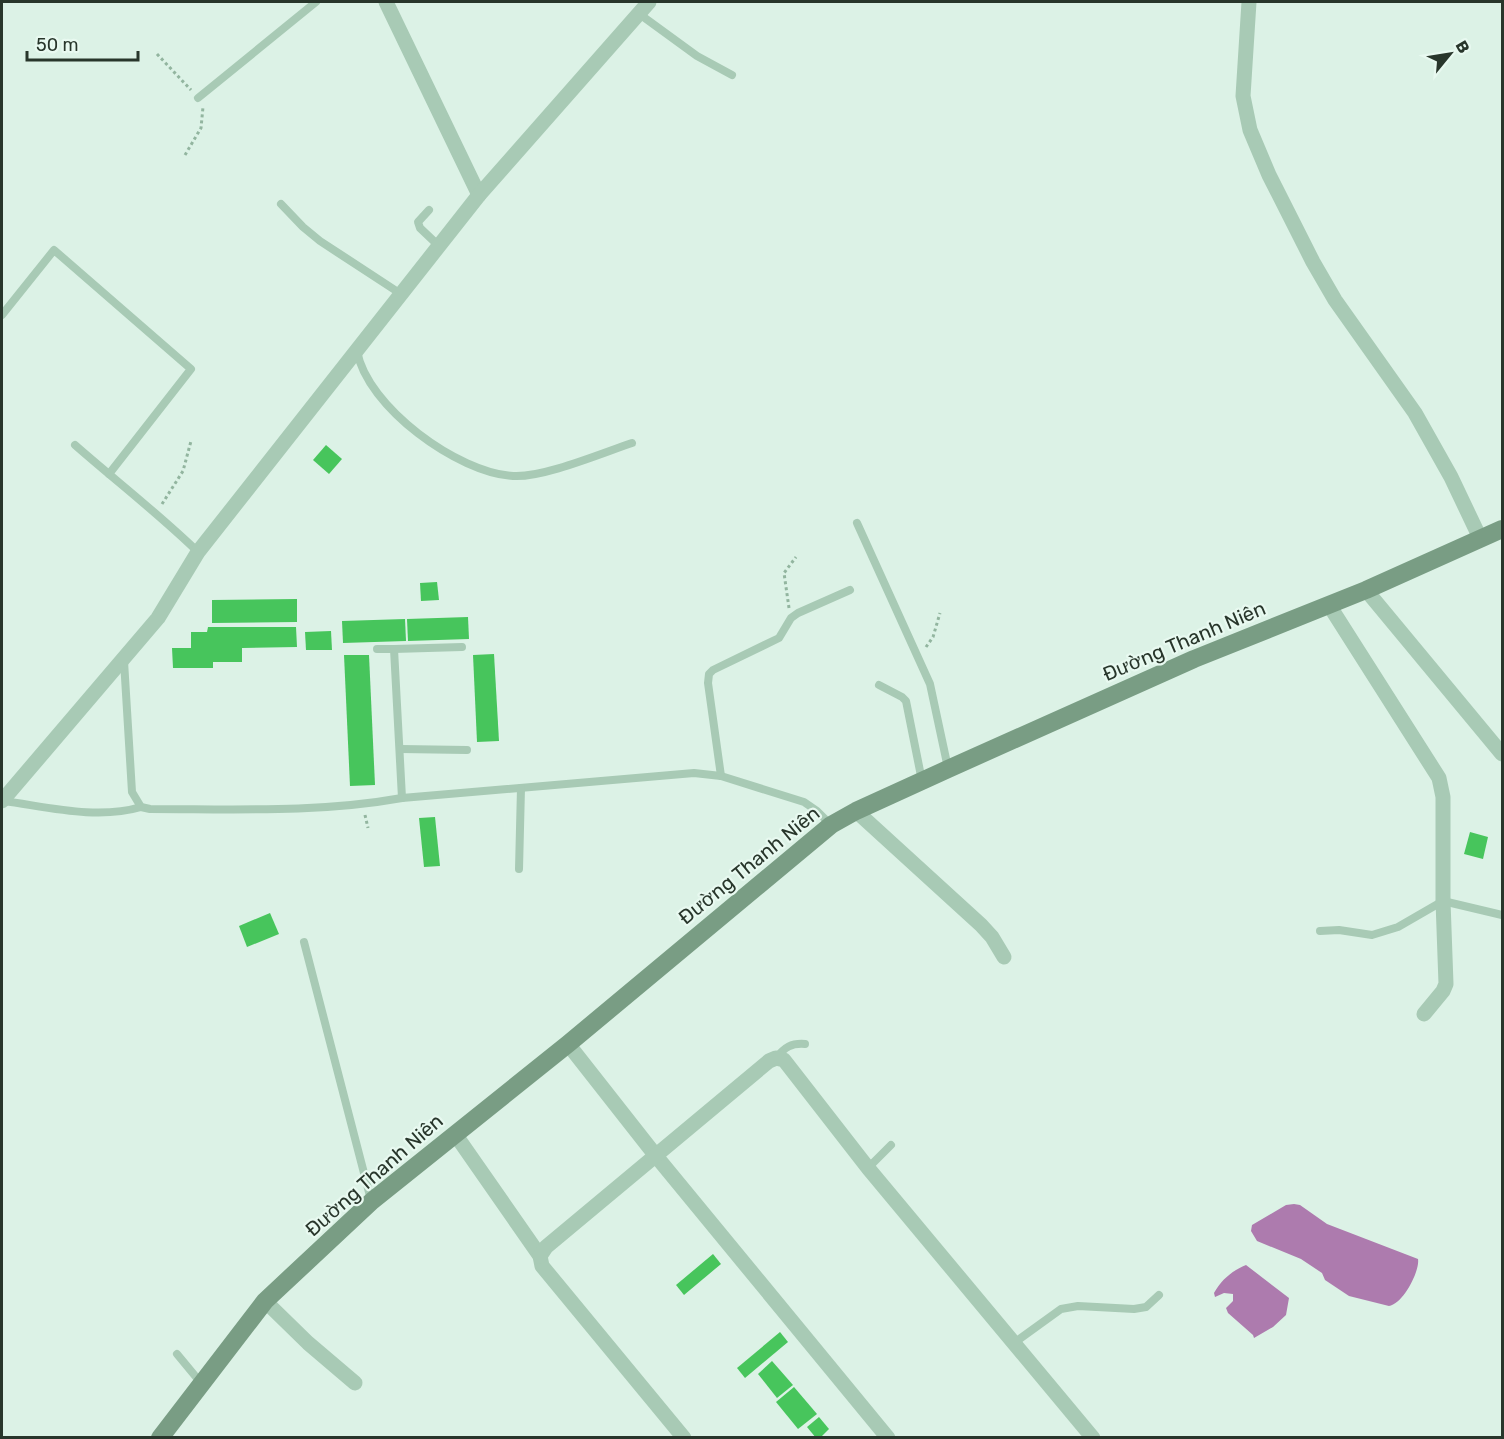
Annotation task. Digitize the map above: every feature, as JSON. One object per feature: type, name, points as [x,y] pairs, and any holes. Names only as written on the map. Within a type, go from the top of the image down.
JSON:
[{"type":"main road","name":"Đường Thanh Niên","points":[[160,1437],[265,1302],[372,1201],[568,1044],[831,825],[856,811],[1194,659],[1366,590],[1503,529]]},
{"type":"street","points":[[386,2],[478,195]]},
{"type":"street","points":[[2,801],[158,618],[198,552],[478,195],[649,2]]},
{"type":"street","points":[[1249,2],[1243,96],[1250,130],[1269,175],[1335,300],[1415,412],[1451,477],[1480,538]]},
{"type":"street","points":[[1366,590],[1503,754]]},
{"type":"street","points":[[1329,605],[1439,778],[1443,797],[1446,984],[1424,1014]]},
{"type":"street","points":[[856,811],[981,925],[992,937],[1004,957]]},
{"type":"street","points":[[568,1044],[888,1437]]},
{"type":"street","points":[[540,1256],[546,1247],[769,1061],[776,1058],[784,1060],[868,1168],[1093,1437]]},
{"type":"street","points":[[456,1134],[540,1256],[542,1266],[684,1437]]},
{"type":"street","points":[[265,1302],[354,1383]]},
{"type":"lane","points":[[198,98],[316,2]]},
{"type":"lane","points":[[638,13],[697,56],[732,75]]},
{"type":"lane","points":[[281,204],[320,241],[401,294]]},
{"type":"lane","points":[[429,210],[418,222],[420,228],[439,246]]},
{"type":"lane","points":[[2,315],[54,250],[191,369],[109,474]]},
{"type":"lane","points":[[357,350],[359,364],[373,389],[388,407],[436,447],[486,472],[514,477],[539,473],[632,443]]},
{"type":"lane","points":[[75,445],[170,524],[198,552]]},
{"type":"lane","points":[[857,523],[930,684],[948,769]]},
{"type":"lane","points":[[721,776],[708,683],[709,674],[713,669],[779,638],[791,618],[850,590]]},
{"type":"lane","points":[[377,649],[462,647]]},
{"type":"lane","points":[[394,649],[402,798]]},
{"type":"lane","points":[[123,660],[132,792],[141,807]]},
{"type":"lane","points":[[879,685],[906,701],[922,781]]},
{"type":"lane","points":[[401,749],[467,750]]},
{"type":"lane","points":[[2,801],[64,810],[115,813],[141,807],[150,809],[314,808],[402,798],[694,773],[721,776],[804,802],[831,825]]},
{"type":"lane","points":[[519,869],[522,788]]},
{"type":"lane","points":[[1320,931],[1339,930],[1372,935],[1398,927],[1443,901],[1503,915]]},
{"type":"lane","points":[[304,942],[372,1201]]},
{"type":"lane","points":[[776,1058],[793,1043],[805,1044]]},
{"type":"lane","points":[[868,1168],[891,1145]]},
{"type":"lane","points":[[1014,1343],[1061,1309],[1078,1306],[1134,1309],[1146,1307],[1159,1295]]},
{"type":"lane","points":[[177,1354],[201,1384]]},
{"type":"path","points":[[157,515],[183,471],[191,441]]},
{"type":"path","points":[[791,618],[784,573],[796,557]]},
{"type":"path","points":[[919,657],[933,637],[940,613]]},
{"type":"shaded area","points":[[1286,1205],[1300,1205],[1327,1224],[1418,1259],[1413,1279],[1400,1300],[1389,1306],[1349,1296],[1325,1280],[1322,1273],[1301,1259],[1257,1241],[1251,1231],[1252,1225]]},
{"type":"shaded area","points":[[1246,1265],[1289,1298],[1286,1315],[1273,1327],[1254,1338],[1228,1313],[1226,1308],[1233,1301],[1233,1294],[1224,1293],[1215,1297],[1214,1293],[1228,1276]]},
{"type":"building","points":[[326,445],[342,459],[329,474],[313,460]]},
{"type":"building","points":[[437,582],[439,600],[421,601],[420,583]]},
{"type":"building","points":[[297,599],[297,622],[212,623],[212,600]]},
{"type":"building","points":[[468,617],[469,639],[408,641],[407,619]]},
{"type":"building","points":[[405,619],[406,641],[343,643],[342,621]]},
{"type":"building","points":[[208,627],[296,627],[297,647],[242,648],[242,662],[213,662],[213,668],[173,668],[172,648],[191,648],[191,632],[207,632]]},
{"type":"building","points":[[331,631],[332,650],[306,650],[305,632]]},
{"type":"building","points":[[494,654],[499,741],[477,742],[473,655]]},
{"type":"building","points":[[344,655],[369,655],[375,785],[350,786]]},
{"type":"building","points":[[435,817],[440,866],[424,867],[419,818]]},
{"type":"building","points":[[1470,832],[1488,837],[1483,859],[1464,854]]},
{"type":"building","points":[[270,913],[279,934],[247,947],[239,926]]},
{"type":"building","points":[[713,1254],[721,1264],[684,1295],[676,1285]]},
{"type":"building","points":[[780,1332],[788,1342],[745,1378],[737,1368]]},
{"type":"building","points":[[772,1361],[793,1385],[777,1398],[758,1374]]},
{"type":"building","points":[[794,1387],[817,1414],[798,1429],[776,1402]]},
{"type":"building","points":[[819,1417],[829,1429],[820,1438],[816,1438],[807,1427]]}]
